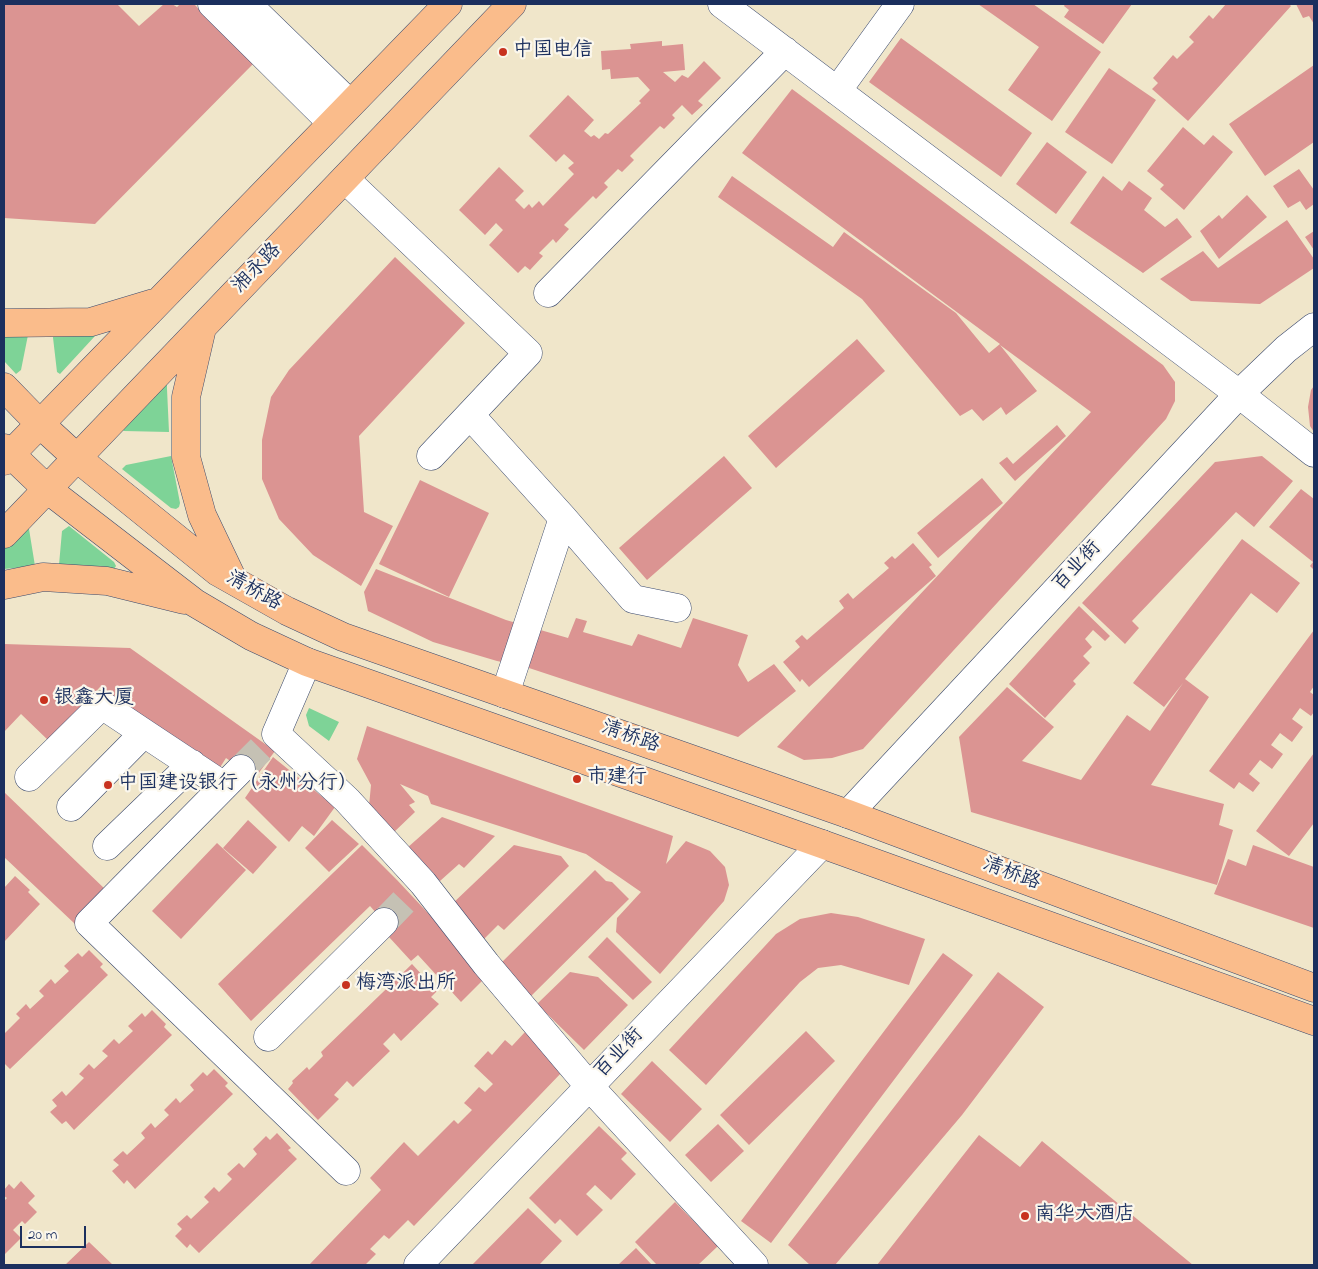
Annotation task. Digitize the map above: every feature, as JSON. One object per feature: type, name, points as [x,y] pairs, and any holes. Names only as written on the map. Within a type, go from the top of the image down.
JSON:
[{"type":"main road","name":"湘永路","points":[[4,534],[512,4]]},
{"type":"main road","points":[[6,455],[39,424],[341,113],[438,7]]},
{"type":"main road","points":[[4,323],[91,322],[158,302]]},
{"type":"main road","points":[[4,585],[43,577],[107,581],[195,603],[226,577],[202,514],[186,457],[186,398],[202,328]]},
{"type":"main road","name":"清桥路","points":[[4,387],[39,424],[77,458],[226,577],[287,611],[343,636],[848,814],[1314,988]]},
{"type":"main road","name":"清桥路","points":[[6,455],[195,603],[251,636],[307,662],[822,844],[1310,1021]]},
{"type":"street","points":[[212,4],[341,113]]},
{"type":"street","points":[[247,4],[341,113]]},
{"type":"street","points":[[722,4],[1239,394],[1314,453]]},
{"type":"street","points":[[838,91],[900,4]]},
{"type":"street","points":[[548,293],[785,51]]},
{"type":"street","points":[[345,179],[528,353],[431,456]]},
{"type":"street","name":"百业街","points":[[848,814],[1239,394],[1286,350],[1314,327]]},
{"type":"street","points":[[470,415],[633,599],[677,608]]},
{"type":"street","points":[[505,694],[563,518]]},
{"type":"street","points":[[307,662],[271,738],[347,800],[417,888],[486,964],[589,1086],[754,1265]]},
{"type":"street","points":[[29,777],[102,705],[192,764],[233,778],[89,924],[346,1171]]},
{"type":"street","points":[[71,807],[144,733]]},
{"type":"street","points":[[107,846],[192,764]]},
{"type":"street","name":"百业街","points":[[418,1265],[822,844]]},
{"type":"street","points":[[268,1037],[384,922]]},
{"type":"green space","points":[[4,329],[29,330],[21,370],[16,374],[4,361]]},
{"type":"green space","points":[[52,329],[95,332],[95,336],[60,374],[57,372]]},
{"type":"green space","points":[[164,384],[167,385],[169,432],[124,431],[119,426]]},
{"type":"green space","points":[[171,456],[180,503],[176,509],[171,508],[122,469],[126,465]]},
{"type":"green space","points":[[25,526],[29,529],[35,566],[4,569],[4,548]]},
{"type":"green space","points":[[69,526],[114,562],[116,566],[114,569],[59,565],[62,531]]},
{"type":"green space","points":[[309,708],[339,722],[329,741],[309,726],[306,715]]},
{"type":"building","points":[[4,4],[117,4],[139,26],[164,4],[172,4],[177,7],[180,4],[194,4],[253,64],[95,224],[4,218]]},
{"type":"building","points":[[978,4],[1033,4],[1101,52],[1052,121],[1008,90],[1039,47]]},
{"type":"building","points":[[1065,4],[1132,4],[1103,44],[1064,17],[1069,10],[1064,6]]},
{"type":"building","points":[[1226,4],[1289,4],[1291,6],[1188,121],[1152,89],[1158,83],[1153,78],[1173,55],[1177,59],[1194,42],[1189,37],[1209,15],[1213,19]]},
{"type":"building","points":[[1296,4],[1314,4],[1314,24],[1309,16],[1303,18]]},
{"type":"building","points":[[901,38],[1032,133],[1001,177],[869,82]]},
{"type":"building","points":[[662,41],[662,46],[683,44],[685,70],[663,72],[675,82],[682,75],[688,78],[704,61],[721,78],[698,101],[703,105],[692,115],[682,105],[672,115],[675,118],[664,129],[660,126],[630,156],[634,160],[622,172],[618,169],[604,183],[608,187],[596,199],[593,196],[564,225],[569,229],[556,243],[553,239],[539,253],[543,256],[530,270],[525,266],[518,273],[489,245],[503,230],[496,223],[485,235],[459,210],[499,167],[524,191],[515,200],[524,209],[529,204],[532,208],[539,201],[543,206],[574,174],[568,168],[574,163],[564,154],[556,162],[529,136],[568,95],[594,120],[584,131],[591,137],[594,135],[599,139],[605,133],[608,134],[641,103],[639,101],[650,90],[638,77],[611,79],[610,69],[602,70],[601,51],[631,49],[630,44]]},
{"type":"building","points":[[1314,65],[1314,142],[1265,176],[1229,124]]},
{"type":"building","points":[[1109,68],[1156,100],[1112,164],[1065,132]]},
{"type":"building","points":[[792,89],[1163,365],[1175,382],[1175,401],[1166,419],[863,749],[832,758],[804,760],[777,747],[1091,412],[1000,345],[1037,391],[1006,415],[1001,407],[983,421],[972,409],[960,416],[862,299],[718,197],[732,176],[833,247],[844,232],[956,313],[989,353],[1000,344],[742,153]]},
{"type":"building","points":[[1183,127],[1204,145],[1213,135],[1233,152],[1184,210],[1160,189],[1164,185],[1147,171]]},
{"type":"building","points":[[1047,142],[1087,172],[1056,214],[1016,184]]},
{"type":"building","points":[[1299,169],[1314,190],[1314,204],[1306,210],[1300,201],[1288,208],[1273,186]]},
{"type":"building","points":[[1103,176],[1122,191],[1129,181],[1152,198],[1144,210],[1165,227],[1177,218],[1192,237],[1143,273],[1070,223]]},
{"type":"building","points":[[1247,195],[1267,217],[1219,259],[1200,231],[1219,215],[1222,219]]},
{"type":"building","points":[[1287,220],[1314,259],[1314,268],[1260,304],[1191,301],[1160,279],[1203,251],[1218,268]]},
{"type":"building","points":[[1314,231],[1314,250],[1305,237]]},
{"type":"building","points":[[395,257],[465,323],[359,436],[364,512],[393,526],[361,586],[313,555],[279,519],[262,479],[262,440],[271,397],[289,370]]},
{"type":"building","points":[[857,339],[885,371],[776,468],[748,436]]},
{"type":"building","points":[[1314,386],[1314,432],[1310,426],[1308,407],[1311,390]]},
{"type":"building","points":[[1057,425],[1066,436],[1015,481],[999,463],[1007,457],[1013,464]]},
{"type":"building","points":[[724,456],[752,488],[647,580],[619,548]]},
{"type":"building","points":[[1262,456],[1293,481],[1254,527],[1236,512],[1132,621],[1139,628],[1125,644],[1082,603],[1215,462]]},
{"type":"building","points":[[982,478],[1003,503],[938,558],[917,533]]},
{"type":"building","points":[[420,480],[489,513],[449,597],[379,564]]},
{"type":"building","points":[[1301,489],[1314,499],[1314,570],[1310,566],[1313,562],[1269,527]]},
{"type":"building","points":[[1242,539],[1300,583],[1277,613],[1251,593],[1185,679],[1209,697],[1151,785],[1224,804],[1219,825],[1233,830],[1217,885],[971,812],[959,737],[1007,687],[1054,727],[1022,761],[1081,780],[1127,715],[1150,731],[1183,683],[1164,707],[1133,683]]},
{"type":"building","points":[[913,543],[932,565],[929,567],[936,576],[809,687],[802,679],[800,682],[783,662],[800,647],[795,641],[802,635],[807,640],[844,608],[839,601],[848,593],[853,599],[889,568],[884,563],[892,556],[895,559]]},
{"type":"building","points":[[376,569],[506,620],[568,638],[576,618],[587,621],[583,632],[632,646],[638,634],[681,648],[693,618],[748,635],[738,665],[748,682],[774,664],[796,691],[738,737],[526,667],[497,661],[433,642],[368,611],[364,592]]},
{"type":"building","points":[[1079,606],[1110,636],[1105,641],[1093,630],[1085,639],[1092,647],[1083,656],[1090,663],[1073,681],[1076,684],[1045,718],[1009,684]]},
{"type":"building","points":[[1314,630],[1314,686],[1310,692],[1314,695],[1314,712],[1311,716],[1300,708],[1292,719],[1303,727],[1292,742],[1280,733],[1271,745],[1283,754],[1272,769],[1260,760],[1249,774],[1260,783],[1253,792],[1239,782],[1234,789],[1209,771]]},
{"type":"building","points":[[4,644],[130,648],[275,751],[255,778],[226,758],[219,769],[100,687],[50,742],[21,714],[4,732]]},
{"type":"building","points":[[367,726],[673,836],[666,864],[686,841],[710,851],[725,867],[729,885],[724,901],[660,974],[616,932],[617,918],[641,892],[586,854],[431,804],[428,796],[400,784],[415,802],[409,805],[415,812],[392,834],[369,806],[371,785],[357,759]]},
{"type":"building","points":[[1314,753],[1314,823],[1289,856],[1256,831]]},
{"type":"building","points":[[273,757],[335,807],[314,836],[302,826],[289,842],[245,798]]},
{"type":"building","points":[[4,792],[107,891],[75,924],[4,857]]},
{"type":"building","points":[[442,817],[495,836],[464,868],[459,864],[440,881],[407,848]]},
{"type":"building","points":[[248,820],[277,847],[253,874],[223,848]]},
{"type":"building","points":[[332,820],[359,844],[329,872],[305,848]]},
{"type":"building","points":[[217,843],[246,870],[181,939],[152,911]]},
{"type":"building","points":[[362,845],[487,976],[461,1002],[418,955],[411,961],[389,937],[393,932],[370,906],[251,1021],[218,984]]},
{"type":"building","points":[[514,845],[561,856],[569,866],[504,930],[498,925],[482,941],[451,905]]},
{"type":"building","points":[[1253,845],[1314,867],[1314,928],[1214,894],[1228,859],[1246,866]]},
{"type":"building","points":[[595,870],[606,881],[612,882],[629,899],[529,998],[497,967]]},
{"type":"building","points":[[15,876],[30,890],[28,892],[40,904],[4,942],[4,888]]},
{"type":"building","points":[[831,913],[858,917],[925,939],[909,985],[841,965],[818,968],[800,982],[706,1085],[669,1050],[776,934],[800,919]]},
{"type":"building","points":[[607,937],[652,982],[633,1000],[588,957]]},
{"type":"building","points":[[89,950],[103,964],[100,967],[108,975],[10,1069],[4,1063],[4,1034],[20,1018],[16,1014],[26,1004],[30,1009],[44,996],[39,991],[51,979],[55,984],[69,971],[64,966],[78,953],[82,957]]},
{"type":"building","points":[[943,953],[973,975],[771,1243],[741,1221]]},
{"type":"building","points":[[412,964],[437,991],[431,997],[439,1004],[401,1041],[394,1033],[383,1044],[390,1051],[353,1087],[347,1081],[334,1095],[339,1099],[318,1120],[288,1089],[293,1083],[292,1081],[307,1067],[309,1070],[323,1056],[321,1052]]},
{"type":"building","points":[[570,972],[598,977],[628,1005],[584,1050],[537,1004]]},
{"type":"building","points":[[998,972],[1044,1007],[962,1115],[835,1265],[810,1265],[788,1245]]},
{"type":"building","points":[[152,1010],[166,1024],[164,1027],[172,1035],[74,1130],[66,1121],[62,1124],[50,1112],[57,1106],[52,1100],[62,1091],[66,1096],[84,1078],[79,1074],[89,1064],[94,1069],[108,1056],[102,1051],[114,1039],[119,1044],[133,1031],[128,1026],[142,1013],[145,1017]]},
{"type":"building","points":[[806,1031],[835,1061],[749,1145],[720,1115]]},
{"type":"building","points":[[525,1032],[564,1070],[414,1226],[408,1220],[389,1239],[384,1235],[370,1249],[376,1254],[365,1265],[309,1265],[381,1190],[370,1178],[404,1142],[418,1156],[454,1120],[458,1124],[472,1110],[464,1103],[479,1087],[485,1092],[493,1084],[474,1066],[488,1051],[492,1055],[505,1040],[512,1046]]},
{"type":"building","points":[[652,1061],[702,1109],[670,1142],[621,1094]]},
{"type":"building","points":[[214,1069],[228,1083],[225,1086],[233,1094],[135,1189],[127,1180],[124,1184],[112,1171],[119,1165],[113,1160],[123,1151],[127,1155],[145,1138],[141,1133],[151,1123],[155,1128],[169,1115],[164,1110],[176,1098],[180,1103],[194,1090],[190,1085],[203,1072],[207,1076]]},
{"type":"building","points":[[718,1124],[744,1151],[711,1182],[685,1155]]},
{"type":"building","points":[[599,1126],[627,1153],[621,1159],[636,1174],[611,1200],[595,1185],[586,1194],[603,1210],[577,1236],[560,1219],[555,1224],[529,1198]]},
{"type":"building","points":[[277,1133],[291,1148],[288,1150],[297,1159],[199,1253],[190,1244],[187,1248],[175,1236],[182,1229],[177,1224],[187,1215],[191,1219],[209,1202],[204,1197],[214,1187],[219,1192],[232,1179],[227,1174],[239,1163],[244,1168],[257,1154],[253,1149],[266,1136],[270,1140]]},
{"type":"building","name":"南华大酒店","points":[[979,1135],[1020,1167],[1042,1141],[1193,1265],[877,1265]]},
{"type":"building","points":[[21,1181],[35,1196],[28,1203],[37,1212],[25,1224],[22,1221],[13,1230],[21,1238],[4,1255],[4,1201],[7,1198],[4,1196],[4,1190],[9,1184],[14,1189]]},
{"type":"building","points":[[675,1202],[718,1246],[698,1265],[657,1265],[635,1242]]},
{"type":"building","points":[[528,1208],[562,1241],[539,1265],[472,1265]]},
{"type":"building","points":[[89,1242],[113,1265],[65,1265]]},
{"type":"building","points":[[636,1248],[652,1265],[618,1265]]},
{"type":"tunnel","points":[[241,769],[267,743]]},
{"type":"tunnel","points":[[384,922],[412,893]]},
{"type":"place","name":"中国电信","points":[[503,52]]},
{"type":"place","name":"银鑫大厦","points":[[44,700]]},
{"type":"place","name":"市建行","points":[[577,779]]},
{"type":"place","name":"中国建设银行（永州分行）","points":[[108,785]]},
{"type":"place","name":"梅湾派出所","points":[[346,985]]},
{"type":"place","name":"南华大酒店","points":[[1025,1216]]}]
